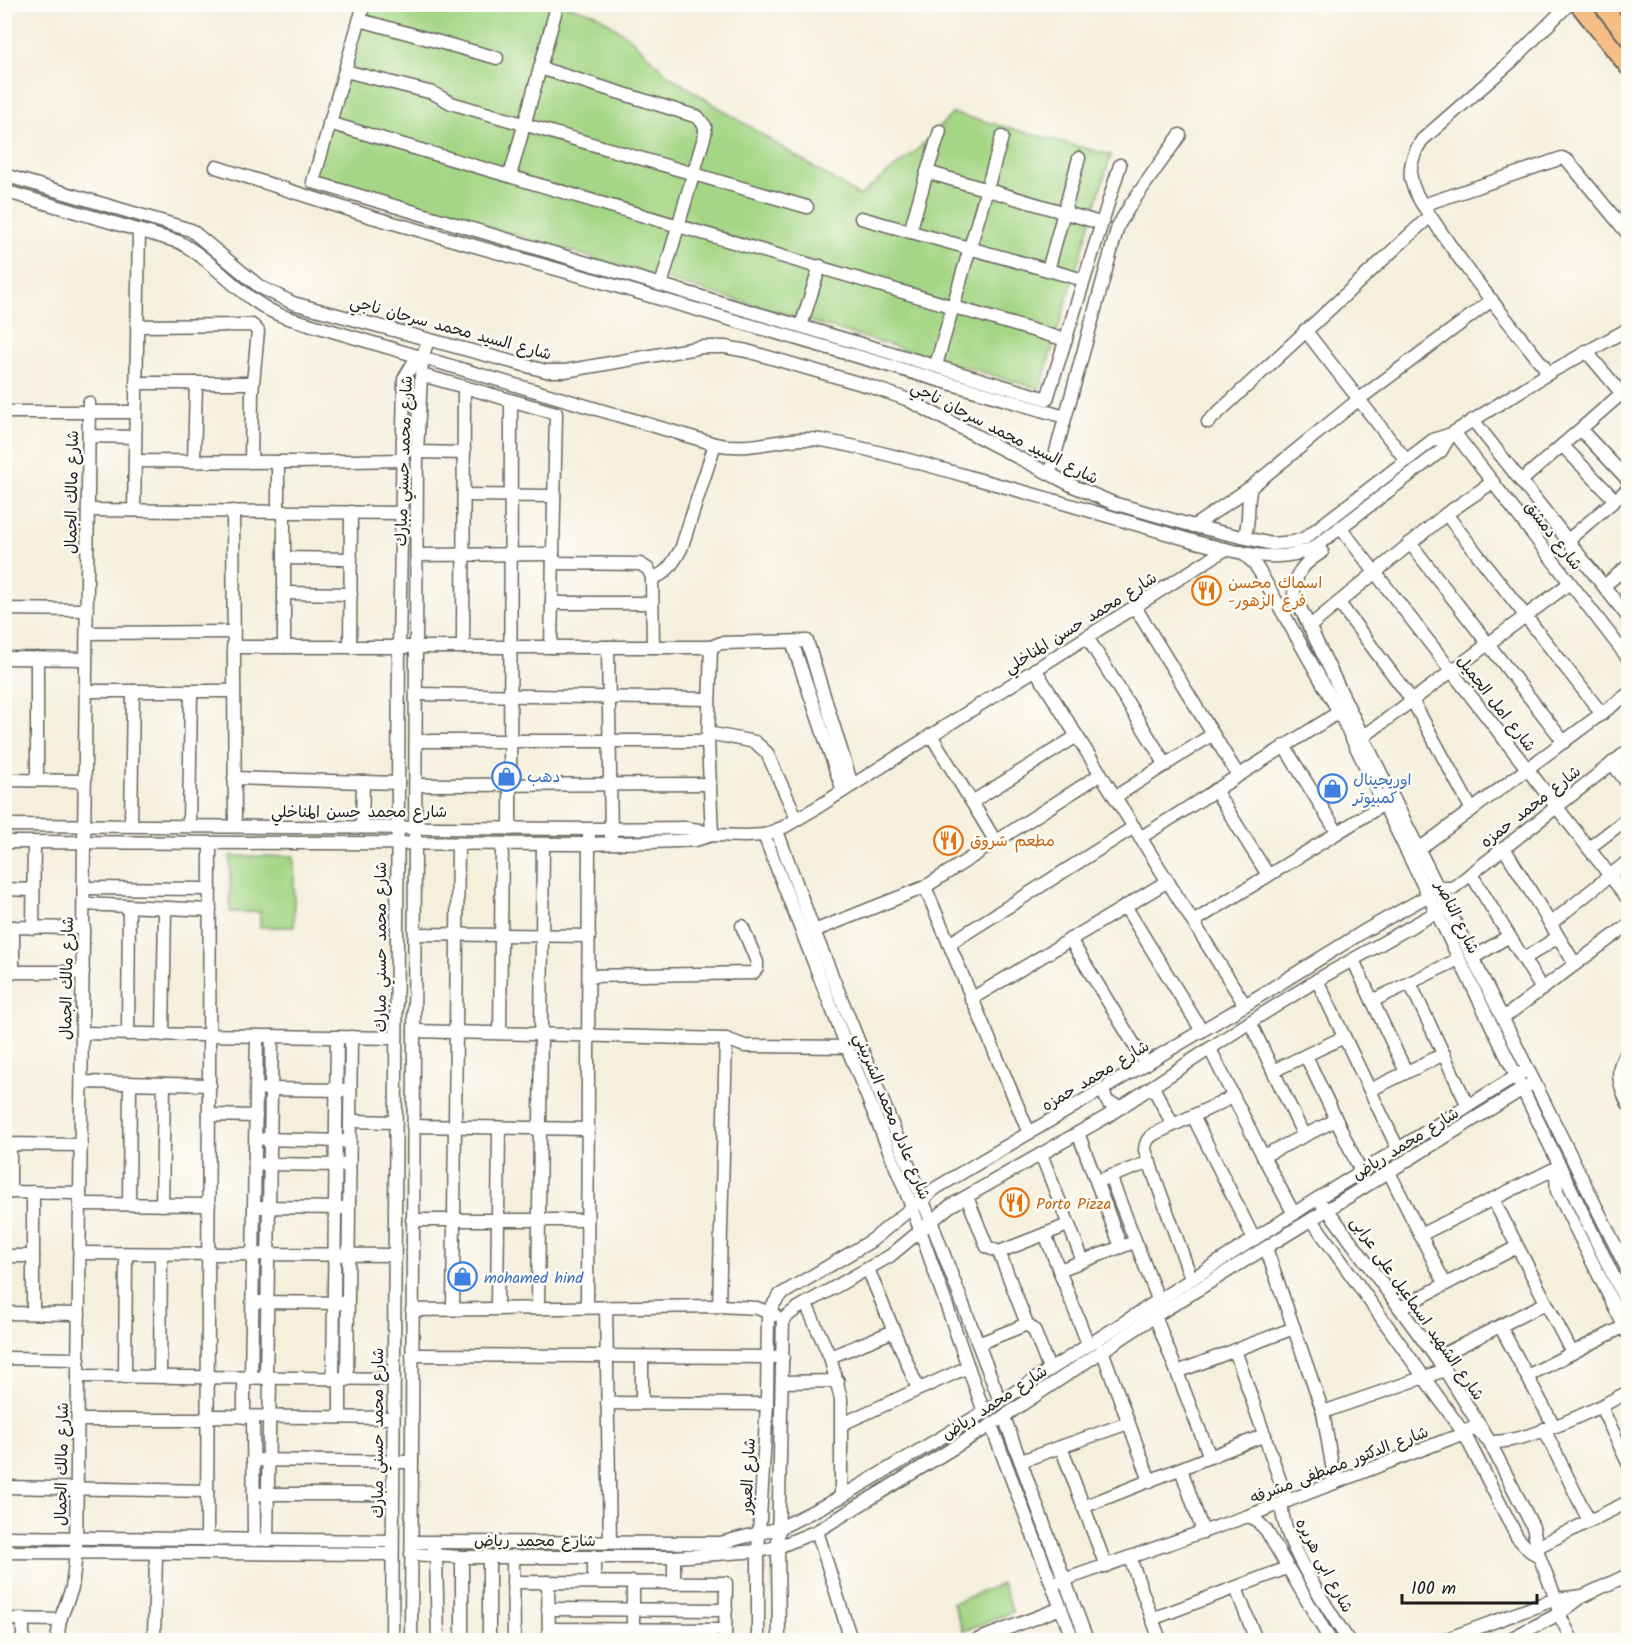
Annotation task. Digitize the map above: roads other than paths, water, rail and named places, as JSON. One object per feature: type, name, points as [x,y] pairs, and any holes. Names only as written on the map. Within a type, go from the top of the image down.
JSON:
[{"type":"main road","points":[[1578,4],[1629,67]]},
{"type":"main road","points":[[1601,4],[1629,38]]},
{"type":"street","points":[[364,4],[312,182],[1047,399],[1120,165]]},
{"type":"street","points":[[1549,373],[1450,247],[1427,211],[1411,179],[1411,165],[1414,152],[1422,140],[1512,61],[1569,4]]},
{"type":"street","points":[[510,176],[557,6]]},
{"type":"street","points":[[360,20],[497,58]]},
{"type":"street","points":[[540,68],[698,117],[705,126],[705,134],[680,225],[661,285]]},
{"type":"street","points":[[345,70],[433,93],[451,103],[807,207]]},
{"type":"street","points":[[329,123],[1066,340]]},
{"type":"street","points":[[910,232],[939,131]]},
{"type":"street","points":[[1050,473],[1118,226],[1180,135]]},
{"type":"street","points":[[936,365],[1002,137]]},
{"type":"street","points":[[1048,270],[1079,158]]},
{"type":"street","points":[[1208,422],[1427,211],[1562,158],[1568,161],[1629,234]]},
{"type":"street","points":[[216,167],[372,217],[1065,417]]},
{"type":"street","points":[[927,172],[1101,223]]},
{"type":"street","name":"شارع السيد محمد سرحان ناجي","points":[[4,175],[186,227],[196,232],[260,286],[281,298],[536,370],[555,372],[702,347],[725,347],[747,351],[906,399],[1081,490],[1113,503],[1194,526],[1244,537]]},
{"type":"street","name":"شارع السيد محمد سرحان ناجي","points":[[4,191],[171,239],[187,246],[251,300],[285,317],[715,444],[749,447],[793,439],[831,441],[920,463],[1226,549]]},
{"type":"street","points":[[861,218],[1084,280]]},
{"type":"street","points":[[134,510],[139,230]]},
{"type":"street","points":[[801,326],[820,266]]},
{"type":"street","points":[[602,282],[606,268]]},
{"type":"street","points":[[1194,526],[1251,488],[1358,400],[1492,300]]},
{"type":"street","points":[[137,326],[254,326],[258,330],[253,383],[251,462]]},
{"type":"street","points":[[1251,488],[1247,504],[1248,525],[1244,537],[1272,544],[1294,542],[1314,531],[1433,440],[1453,433],[1586,351],[1629,329]]},
{"type":"street","points":[[1305,330],[1406,460]]},
{"type":"street","points":[[422,358],[428,340]]},
{"type":"street","points":[[1521,481],[1562,445],[1625,398],[1586,351]]},
{"type":"street","name":"شارع محمد حسني مبارك","points":[[411,1641],[417,452],[422,358]]},
{"type":"street","name":"شارع محمد حسني مبارك","points":[[392,1641],[399,647],[404,379],[411,365],[422,358]]},
{"type":"street","points":[[422,375],[556,413],[551,647]]},
{"type":"street","points":[[136,383],[253,383]]},
{"type":"street","points":[[194,461],[196,383]]},
{"type":"street","points":[[463,647],[464,387]]},
{"type":"street","points":[[510,829],[511,401]]},
{"type":"street","points":[[4,412],[89,408],[135,412]]},
{"type":"street","name":"شارع مالك الجمال","points":[[57,1641],[60,1620],[72,1588],[76,1553],[89,408]]},
{"type":"street","name":"شارع دمشق","points":[[1473,420],[1629,617]]},
{"type":"street","points":[[1581,430],[1629,480]]},
{"type":"street","points":[[1442,451],[1453,433]]},
{"type":"street","name":"شارع دمشق","points":[[1453,433],[1627,654]]},
{"type":"street","points":[[88,436],[135,437]]},
{"type":"street","points":[[652,578],[659,577],[672,564],[681,549],[715,444]]},
{"type":"street","points":[[1562,445],[1615,500]]},
{"type":"street","points":[[1226,549],[1282,557],[1299,555],[1315,548],[1442,451],[1467,448]]},
{"type":"street","points":[[417,452],[464,453]]},
{"type":"street","points":[[135,460],[278,462],[403,460]]},
{"type":"street","points":[[278,462],[284,558],[284,647]]},
{"type":"street","points":[[1378,482],[1386,493]]},
{"type":"street","points":[[1309,627],[1446,514],[1493,482]]},
{"type":"street","points":[[1568,540],[1629,489]]},
{"type":"street","points":[[1077,507],[1081,490]]},
{"type":"street","points":[[464,495],[554,496]]},
{"type":"street","points":[[88,510],[403,513]]},
{"type":"street","points":[[233,511],[235,826]]},
{"type":"street","points":[[350,647],[351,512]]},
{"type":"street","points":[[1446,514],[1602,714]]},
{"type":"street","name":"شارع امل الجميل","points":[[1338,529],[1375,573],[1629,899]]},
{"type":"street","name":"شارع الناصر","points":[[1338,529],[1325,549],[1305,563],[1296,580],[1294,595],[1419,849],[1434,892]]},
{"type":"street","points":[[1410,543],[1564,742]]},
{"type":"street","name":"شارع محمد حسن المناخلي","points":[[4,842],[610,844],[687,841],[712,835],[764,835],[777,831],[797,819],[1226,549]]},
{"type":"street","name":"شارع الناصر","points":[[1241,552],[1254,563],[1261,574],[1339,712],[1384,804],[1434,892],[1459,959],[1629,1306]]},
{"type":"street","points":[[417,555],[511,555],[640,564],[648,568],[652,578],[653,647]]},
{"type":"street","points":[[284,558],[351,559]]},
{"type":"street","points":[[1604,586],[1629,566]]},
{"type":"street","points":[[1363,737],[1570,583]]},
{"type":"street","points":[[284,593],[351,594]]},
{"type":"street","points":[[552,603],[652,603]]},
{"type":"street","points":[[1339,603],[1412,700],[1472,810]]},
{"type":"street","points":[[1135,607],[1238,775]]},
{"type":"street","points":[[4,609],[87,610]]},
{"type":"street","points":[[87,633],[232,632]]},
{"type":"street","points":[[1087,637],[1166,765]]},
{"type":"street","points":[[233,648],[711,647],[721,643],[807,641],[823,713],[847,788]]},
{"type":"street","points":[[792,642],[823,713]]},
{"type":"street","points":[[608,647],[610,844]]},
{"type":"street","points":[[711,647],[708,737],[712,835]]},
{"type":"street","points":[[4,658],[86,659]]},
{"type":"street","points":[[37,658],[37,780]]},
{"type":"street","points":[[1035,669],[1245,1005]]},
{"type":"street","points":[[86,691],[234,691]]},
{"type":"street","points":[[131,825],[133,691]]},
{"type":"street","points":[[189,826],[191,691]]},
{"type":"street","points":[[417,694],[710,699]]},
{"type":"street","points":[[1419,849],[1629,694]]},
{"type":"street","points":[[949,944],[1137,833],[1215,790],[1339,712]]},
{"type":"street","points":[[1115,797],[1213,734]]},
{"type":"street","points":[[931,735],[996,842]]},
{"type":"street","points":[[972,802],[1077,736]]},
{"type":"street","points":[[416,741],[610,741],[708,737],[755,742],[767,753],[797,819]]},
{"type":"street","points":[[1284,746],[1337,832]]},
{"type":"street","name":"شارع محمد حمزه","points":[[768,1312],[780,1295],[871,1241],[936,1188],[1202,1031],[1366,930],[1434,892],[1446,887],[1452,888],[1629,751]]},
{"type":"street","points":[[1612,764],[1629,784]]},
{"type":"street","points":[[814,931],[925,887],[1101,774]]},
{"type":"street","points":[[234,778],[398,783]]},
{"type":"street","points":[[4,780],[85,781]]},
{"type":"street","points":[[362,827],[363,782]]},
{"type":"street","points":[[416,784],[611,786],[709,784]]},
{"type":"street","points":[[1215,790],[1268,875]]},
{"type":"street","points":[[1193,922],[1384,804]]},
{"type":"street","points":[[1589,848],[1629,818]]},
{"type":"street","name":"شارع محمد حسن المناخلي","points":[[4,825],[685,828],[712,835]]},
{"type":"street","points":[[586,1307],[590,829]]},
{"type":"street","name":"شارع عادل محمد الشربيني","points":[[777,831],[814,931],[847,1047],[912,1208],[984,1412]]},
{"type":"street","name":"شارع عادل محمد الشربيني","points":[[764,835],[923,1198],[1000,1401]]},
{"type":"street","points":[[33,928],[34,843]]},
{"type":"street","points":[[207,1540],[210,843]]},
{"type":"street","points":[[453,1309],[458,844]]},
{"type":"street","points":[[500,1033],[502,844]]},
{"type":"street","points":[[538,1308],[543,844]]},
{"type":"street","points":[[1504,848],[1575,964]]},
{"type":"street","points":[[1550,924],[1629,861]]},
{"type":"street","points":[[1471,874],[1542,989]]},
{"type":"street","points":[[971,999],[1168,881]]},
{"type":"street","points":[[925,887],[1029,1133]]},
{"type":"street","points":[[84,888],[210,889]]},
{"type":"street","points":[[412,1310],[719,1306],[746,1307],[768,1312],[783,1319],[891,1256],[950,1206],[1122,1107],[1317,980],[1442,909],[1452,898],[1452,888]]},
{"type":"street","points":[[4,890],[33,890]]},
{"type":"street","points":[[84,904],[210,910]]},
{"type":"street","points":[[128,1034],[129,906]]},
{"type":"street","points":[[1125,906],[1202,1031]]},
{"type":"street","points":[[163,1035],[165,908]]},
{"type":"street","name":"شارع الناصر","points":[[1442,909],[1473,958],[1629,1271]]},
{"type":"street","points":[[1503,1018],[1629,925]]},
{"type":"street","points":[[589,976],[753,973],[757,968],[757,962],[742,926]]},
{"type":"street","points":[[83,972],[9,972],[9,927],[84,928]]},
{"type":"street","points":[[1366,930],[1375,947]]},
{"type":"street","points":[[415,934],[589,936]]},
{"type":"street","points":[[1473,958],[1509,936]]},
{"type":"street","points":[[1524,959],[1558,938]]},
{"type":"street","points":[[1071,939],[1146,1064]]},
{"type":"street","points":[[1372,1001],[1459,959]]},
{"type":"street","points":[[1353,960],[1406,1072]]},
{"type":"street","points":[[1317,980],[1398,1149]]},
{"type":"street","points":[[1410,983],[1468,1106]]},
{"type":"street","points":[[1250,1022],[1304,1136]]},
{"type":"street","points":[[414,1031],[726,1039],[745,1046],[847,1047]]},
{"type":"street","points":[[82,1034],[396,1038]]},
{"type":"street","points":[[254,1540],[253,1460],[248,1417],[248,1378],[253,1302],[257,1036]]},
{"type":"street","points":[[267,1540],[269,1416],[267,1302],[272,1036]]},
{"type":"street","points":[[337,1037],[334,1303],[340,1380],[340,1417]]},
{"type":"street","points":[[340,1380],[348,1303],[351,1037]]},
{"type":"street","points":[[1273,1071],[1344,1037]]},
{"type":"street","points":[[719,1306],[726,1039]]},
{"type":"street","points":[[1210,1049],[1294,1214]]},
{"type":"street","points":[[1629,1052],[1621,1063],[1619,1073],[1619,1083],[1629,1104]]},
{"type":"street","points":[[1370,1090],[1444,1054]]},
{"type":"street","points":[[1306,1056],[1361,1172]]},
{"type":"street","name":"شارع محمد رياض","points":[[437,1549],[462,1557],[674,1557],[758,1551],[778,1547],[817,1532],[1004,1417],[1125,1327],[1158,1299],[1528,1069]]},
{"type":"street","points":[[82,1082],[210,1085]]},
{"type":"street","name":"شارع محمد رياض","points":[[1125,1327],[1155,1316],[1534,1082]]},
{"type":"street","points":[[129,1204],[130,1083]]},
{"type":"street","points":[[162,1204],[164,1084]]},
{"type":"street","points":[[1154,1087],[1173,1125]]},
{"type":"street","points":[[256,1089],[351,1090]]},
{"type":"street","points":[[1102,1089],[1108,1103],[1122,1107]]},
{"type":"street","points":[[1191,1278],[1145,1150],[1147,1140],[1154,1134],[1233,1097]]},
{"type":"street","points":[[396,1101],[413,1101]]},
{"type":"street","points":[[209,1115],[256,1116]]},
{"type":"street","points":[[1193,1116],[1254,1239]]},
{"type":"street","points":[[1263,1156],[1336,1120]]},
{"type":"street","points":[[350,1121],[395,1122]]},
{"type":"street","points":[[413,1126],[588,1129]]},
{"type":"street","points":[[497,1308],[499,1128]]},
{"type":"street","points":[[1078,1133],[1121,1247]]},
{"type":"street","points":[[255,1139],[350,1141]]},
{"type":"street","points":[[81,1145],[7,1144],[7,1192],[33,1192],[129,1204],[209,1205]]},
{"type":"street","points":[[1041,1154],[1083,1261]]},
{"type":"street","points":[[1096,1181],[1150,1162]]},
{"type":"street","points":[[255,1164],[350,1166]]},
{"type":"street","points":[[1420,1235],[1560,1166]]},
{"type":"street","points":[[1527,1376],[1572,1353],[1627,1330],[1557,1191],[1556,1177],[1560,1166]]},
{"type":"street","points":[[1389,1172],[1445,1284]]},
{"type":"street","points":[[1110,1176],[1158,1299]]},
{"type":"street","points":[[33,1192],[33,1313]]},
{"type":"street","points":[[967,1197],[987,1247],[999,1252],[1068,1225]]},
{"type":"street","points":[[1493,1199],[1572,1353]]},
{"type":"street","name":"شارع الشهيد اسماعيل على عرابى","points":[[1315,1200],[1328,1210],[1445,1370],[1488,1439],[1533,1527],[1536,1551],[1556,1599],[1559,1614],[1572,1641]]},
{"type":"street","points":[[254,1207],[349,1208]]},
{"type":"street","points":[[412,1220],[587,1220]]},
{"type":"street","name":"شارع الشهيد اسماعيل على عرابى","points":[[1312,1220],[1465,1435],[1522,1544],[1536,1551]]},
{"type":"street","points":[[1045,1234],[1088,1344]]},
{"type":"street","points":[[1059,1270],[1135,1242]]},
{"type":"street","points":[[1400,1308],[1517,1247]]},
{"type":"street","points":[[1266,1248],[1323,1412],[1335,1483]]},
{"type":"street","points":[[999,1252],[1027,1324],[1034,1330],[1049,1370]]},
{"type":"street","points":[[80,1253],[394,1255]]},
{"type":"street","points":[[125,1377],[126,1254]]},
{"type":"street","points":[[160,1377],[161,1254]]},
{"type":"street","points":[[4,1256],[33,1256]]},
{"type":"street","points":[[868,1269],[918,1389]]},
{"type":"street","points":[[253,1302],[348,1303]]},
{"type":"street","points":[[1436,1358],[1546,1303]]},
{"type":"street","points":[[806,1304],[830,1356],[838,1381],[842,1424],[841,1497]]},
{"type":"street","points":[[606,1307],[610,1542]]},
{"type":"street","name":"شارع العبور","points":[[758,1637],[758,1551],[761,1534],[767,1404],[768,1312]]},
{"type":"street","points":[[4,1313],[79,1314]]},
{"type":"street","points":[[1155,1316],[1210,1457]]},
{"type":"street","name":"شارع العبور","points":[[779,1641],[778,1547],[783,1319]]},
{"type":"street","points":[[978,1344],[1027,1324]]},
{"type":"street","points":[[1500,1326],[1527,1376],[1588,1521]]},
{"type":"street","points":[[1177,1372],[1294,1328]]},
{"type":"street","points":[[830,1356],[894,1331]]},
{"type":"street","points":[[1104,1343],[1128,1423],[1150,1481]]},
{"type":"street","name":"شارع محمد رياض","points":[[411,1548],[610,1542],[720,1543],[761,1534],[780,1528],[841,1497],[984,1412],[1088,1344],[1104,1343]]},
{"type":"street","name":"شارع ابى هريره","points":[[1235,1350],[1285,1502],[1281,1516],[1285,1528],[1305,1568],[1348,1641]]},
{"type":"street","points":[[412,1355],[783,1358]]},
{"type":"street","points":[[642,1357],[642,1403]]},
{"type":"street","points":[[4,1358],[79,1359]]},
{"type":"street","points":[[842,1424],[968,1367]]},
{"type":"street","points":[[1323,1412],[1445,1370]]},
{"type":"street","points":[[78,1376],[393,1380]]},
{"type":"street","points":[[783,1382],[838,1381]]},
{"type":"street","name":"شارع الدكتور مصطفى مشرفه","points":[[1052,1584],[1248,1516],[1449,1439],[1465,1435],[1467,1430],[1472,1428],[1490,1442],[1505,1442],[1549,1428],[1601,1407],[1629,1392]]},
{"type":"street","points":[[607,1403],[767,1404]]},
{"type":"street","points":[[1601,1407],[1629,1463]]},
{"type":"street","points":[[78,1420],[199,1420],[214,1416],[392,1418]]},
{"type":"street","points":[[1004,1417],[1087,1641]]},
{"type":"street","points":[[1021,1461],[1128,1423]]},
{"type":"street","points":[[991,1425],[1073,1641]]},
{"type":"street","points":[[1083,1507],[1264,1435]]},
{"type":"street","points":[[1061,1447],[1106,1566]]},
{"type":"street","points":[[253,1460],[412,1462]]},
{"type":"street","points":[[1180,1469],[1203,1532]]},
{"type":"street","points":[[4,1487],[207,1491]]},
{"type":"street","points":[[254,1494],[392,1494]]},
{"type":"street","points":[[1536,1551],[1588,1521],[1629,1502]]},
{"type":"street","name":"شارع ابى هريره","points":[[1248,1516],[1255,1519],[1266,1530],[1330,1641]]},
{"type":"street","points":[[817,1532],[851,1641]]},
{"type":"street","points":[[4,1538],[267,1540],[392,1548]]},
{"type":"street","points":[[4,1552],[156,1554],[392,1548]]},
{"type":"street","points":[[437,1549],[438,1641]]},
{"type":"street","points":[[154,1641],[156,1554]]},
{"type":"street","points":[[489,1556],[489,1641]]},
{"type":"street","points":[[513,1556],[514,1641]]},
{"type":"street","points":[[594,1556],[594,1582]]},
{"type":"street","points":[[462,1557],[462,1641]]},
{"type":"street","points":[[674,1557],[674,1582]]},
{"type":"street","points":[[1130,1558],[1160,1641]]},
{"type":"street","points":[[1152,1619],[1287,1568]]},
{"type":"street","points":[[1508,1641],[1559,1614],[1583,1596],[1629,1575]]},
{"type":"street","points":[[513,1582],[548,1582],[674,1582],[726,1583],[725,1635],[549,1635],[548,1582]]},
{"type":"street","points":[[633,1582],[633,1635]]},
{"type":"street","points":[[1236,1588],[1256,1641]]},
{"type":"street","points":[[1444,1641],[1556,1599],[1583,1596]]},
{"type":"street","points":[[977,1641],[1061,1608]]},
{"type":"street","points":[[548,1609],[726,1610]]},
{"type":"street","points":[[4,1619],[60,1620]]},
{"type":"street","points":[[23,1619],[23,1641]]},
{"type":"street","points":[[758,1637],[770,1619],[775,1619],[778,1624]]},
{"type":"place","name":"اسماك محسن -فرع الزهور","points":[[1207,591]]},
{"type":"place","name":"دهب","points":[[506,776]]},
{"type":"place","name":"اوريجينال كمبيوتر","points":[[1332,788]]},
{"type":"place","name":"مطعم شروق","points":[[949,840]]},
{"type":"place","name":"Porto Pizza","points":[[1015,1203]]},
{"type":"place","name":"mohamed hind","points":[[463,1277]]}]
